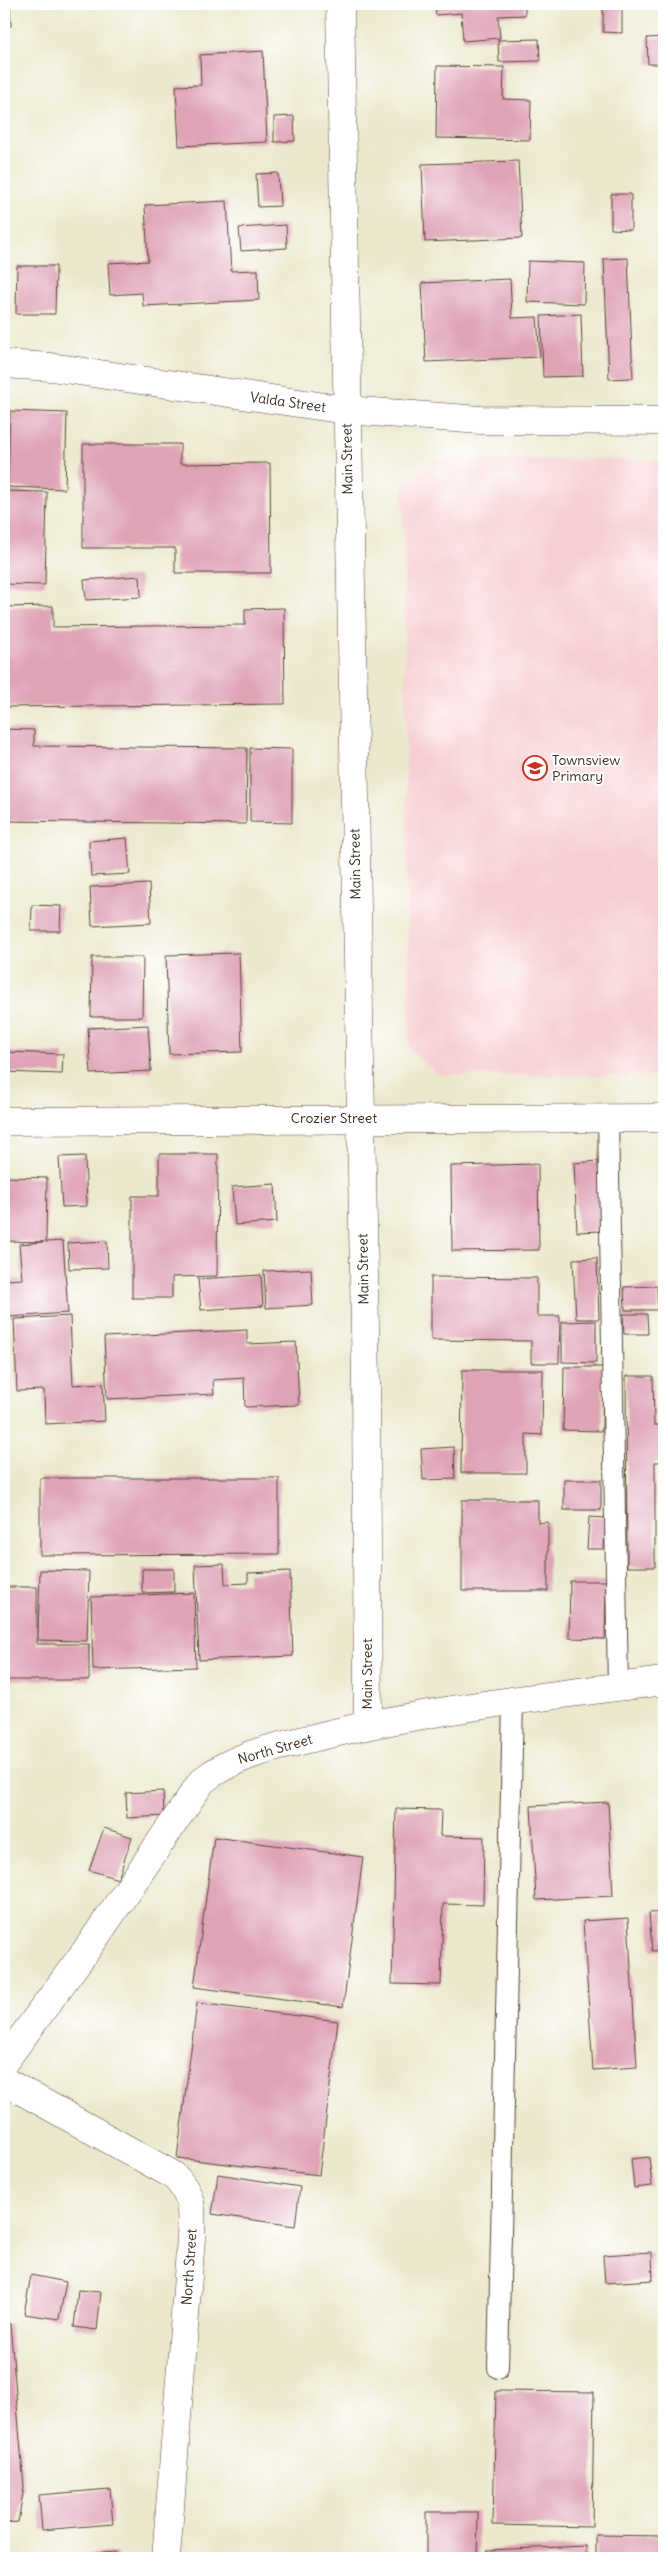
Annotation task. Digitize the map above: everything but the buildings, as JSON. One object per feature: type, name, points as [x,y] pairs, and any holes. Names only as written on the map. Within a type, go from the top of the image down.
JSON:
[{"type":"street","name":"Main Street","points":[[340,4],[346,410],[366,1382],[368,1725]]},
{"type":"street","name":"Valda Street","points":[[4,364],[51,368],[346,410],[481,420],[664,421]]},
{"type":"street","name":"Crozier Street","points":[[4,1121],[664,1118]]},
{"type":"street","name":"North Street","points":[[4,2062],[101,1929],[202,1781],[218,1768],[237,1758],[368,1725],[664,1681]]},
{"type":"street","name":"North Street","points":[[4,2081],[173,2175],[184,2186],[190,2200],[191,2238],[166,2558]]},
{"type":"lane","points":[[608,1117],[618,1687]]},
{"type":"lane","points":[[498,2368],[513,1702]]},
{"type":"shaded area","name":"Townsview Primary","points":[[434,459],[664,460],[664,1076],[439,1075],[409,1049],[403,488]]},
{"type":"place","name":"Townsview Primary","points":[[535,768]]}]
